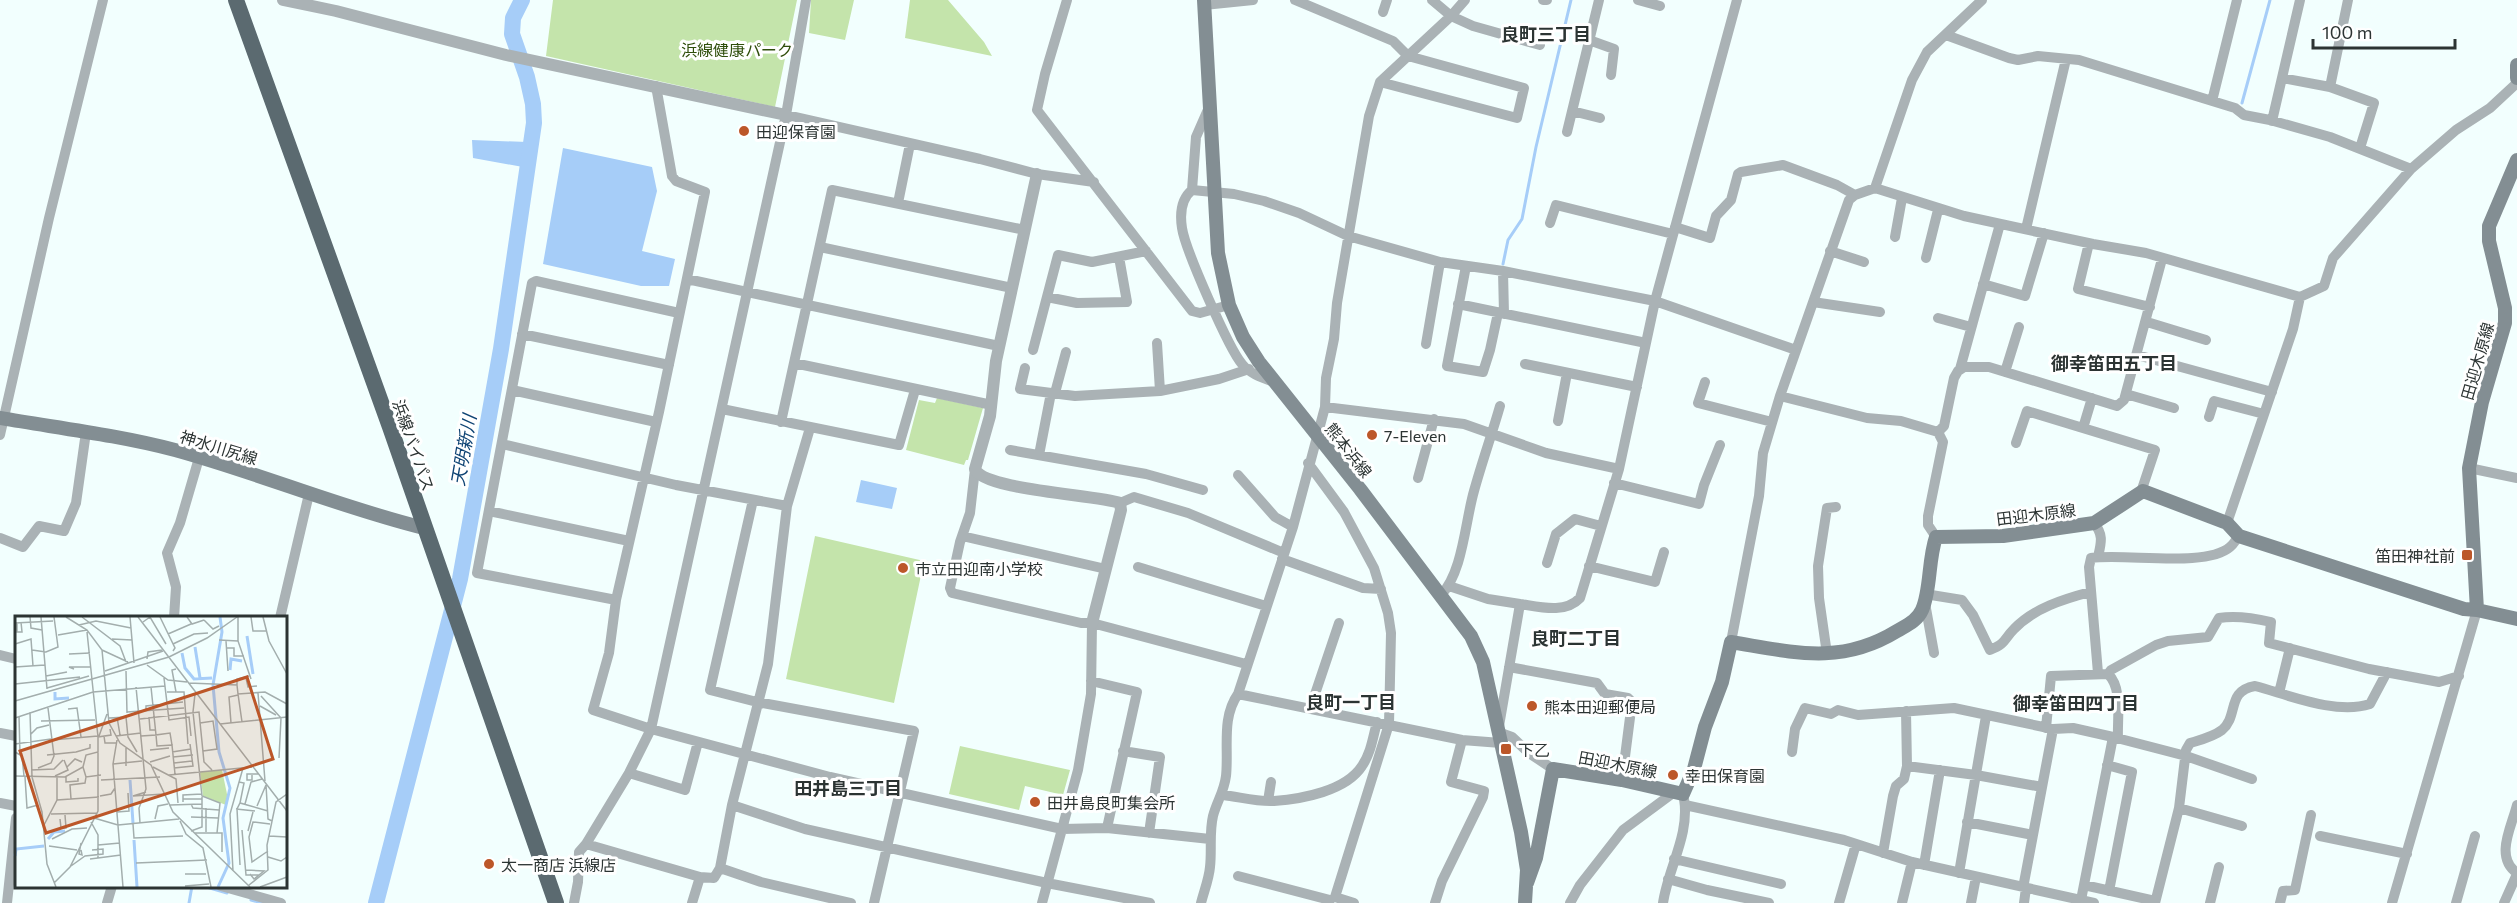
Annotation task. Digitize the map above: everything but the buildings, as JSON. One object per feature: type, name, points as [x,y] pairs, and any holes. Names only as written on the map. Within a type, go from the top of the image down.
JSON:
[{"type":"highway","name":"浜線バイパス","points":[[236,0],[556,903]]},
{"type":"main road","name":"熊本浜線","points":[[1204,3],[1218,253],[1228,305],[1243,337],[1274,382],[1445,591],[1471,636],[1483,662],[1521,832],[1527,870],[1524,903]]},
{"type":"main road","points":[[2517,65],[2517,80]]},
{"type":"main road","name":"田迎木原線","points":[[2477,610],[2469,468],[2481,402],[2511,308],[2489,240],[2489,226],[2517,160]]},
{"type":"main road","name":"神水川尻線","points":[[2,419],[138,442],[199,458],[376,516],[424,528]]},
{"type":"main road","points":[[2141,492],[2151,493],[2227,523],[2239,536],[2464,609],[2517,619]]},
{"type":"main road","name":"田迎木原線","points":[[1936,537],[2003,536],[2094,524],[2141,492]]},
{"type":"main road","points":[[1680,797],[1694,769],[1705,728],[1722,682],[1731,642],[1807,655],[1862,649],[1882,640],[1914,621],[1922,610],[1936,537]]},
{"type":"main road","name":"田迎木原線","points":[[1527,883],[1536,858],[1553,769],[1622,780],[1680,797]]},
{"type":"street","points":[[0,435],[49,218],[103,0]]},
{"type":"street","points":[[283,0],[340,5],[506,55],[538,60],[786,115],[1037,174],[1094,182]]},
{"type":"street","points":[[574,903],[578,882],[579,852],[629,773],[651,729],[786,115],[806,0]]},
{"type":"street","points":[[1067,0],[1037,110],[1192,311],[1200,313],[1228,305]]},
{"type":"street","points":[[1204,3],[1253,0]]},
{"type":"street","points":[[1295,0],[1393,40],[1408,56],[1524,88],[1516,117],[1380,82]]},
{"type":"street","points":[[1383,12],[1387,0]]},
{"type":"street","points":[[1432,0],[1451,16],[1473,26],[1540,45]]},
{"type":"street","points":[[1202,903],[1210,866],[1210,839],[1214,814],[1223,795],[1226,775],[1226,733],[1231,704],[1238,694],[1293,527],[1308,463],[1325,407],[1326,378],[1369,116],[1380,82],[1465,0]]},
{"type":"street","points":[[1567,132],[1599,0]]},
{"type":"street","points":[[1638,0],[1660,6]]},
{"type":"street","points":[[1500,406],[1474,492],[1458,559],[1445,591],[1554,608],[1574,605],[1580,598],[1619,470],[1655,301],[1737,0]]},
{"type":"street","points":[[1875,188],[1912,80],[1927,52],[1982,0]]},
{"type":"street","points":[[2212,101],[2237,0]]},
{"type":"street","points":[[2272,121],[2300,0]]},
{"type":"street","points":[[2330,87],[2348,0]]},
{"type":"street","points":[[1946,35],[2018,60],[2038,56],[2079,60],[2235,108],[2244,115],[2272,121],[2360,148],[2410,169]]},
{"type":"street","points":[[1589,40],[1614,48],[1611,75]]},
{"type":"street","points":[[2026,229],[2066,59]]},
{"type":"street","points":[[2282,78],[2330,87],[2374,103],[2360,148]]},
{"type":"street","points":[[1731,642],[1759,496],[1763,453],[1780,396],[1830,251],[1849,200],[1855,195],[1875,188],[1938,210],[2146,253],[2300,297],[2324,286],[2332,258],[2410,169],[2456,130],[2490,108],[2517,80]]},
{"type":"street","points":[[656,86],[672,176],[676,181],[705,192],[657,422],[616,600],[609,653],[593,710],[651,729],[830,777],[1062,830],[1107,828],[1210,839]]},
{"type":"street","points":[[1192,190],[1196,137],[1210,105]]},
{"type":"street","points":[[1572,111],[1600,118]]},
{"type":"street","points":[[898,203],[910,144]]},
{"type":"street","points":[[1550,223],[1556,205],[1710,238],[1716,216],[1731,200],[1738,174],[1783,165],[1837,185],[1855,195]]},
{"type":"street","points":[[1037,174],[999,346],[992,405],[975,469],[970,513],[962,536],[950,588],[952,593],[1081,623],[1092,623],[1246,664]]},
{"type":"street","points":[[781,422],[832,189],[1025,230]]},
{"type":"street","points":[[1274,382],[1260,378],[1242,365],[1214,308],[1182,231],[1182,206],[1187,194],[1192,190],[1215,191],[1264,201],[1299,213],[1348,236],[1440,262],[1503,271],[1655,301],[1796,350]]},
{"type":"street","points":[[1895,237],[1902,198]]},
{"type":"street","points":[[1926,258],[1938,210]]},
{"type":"street","points":[[1938,432],[1944,426],[1954,378],[1960,369],[2000,224]]},
{"type":"street","points":[[1983,284],[2025,296],[2044,233]]},
{"type":"street","points":[[2090,243],[2078,289],[2150,307]]},
{"type":"street","points":[[820,247],[1012,288]]},
{"type":"street","points":[[1033,350],[1058,255],[1092,262],[1146,251]]},
{"type":"street","points":[[1830,251],[1864,262]]},
{"type":"street","points":[[1047,297],[1077,303],[1127,302],[1119,257]]},
{"type":"street","points":[[1960,369],[1975,366],[2005,372],[2117,406],[2124,400],[2126,394],[2162,259]]},
{"type":"street","points":[[1426,344],[1440,262]]},
{"type":"street","points":[[1466,266],[1447,366],[1482,372],[1501,313],[1503,271]]},
{"type":"street","points":[[687,279],[999,346]]},
{"type":"street","points":[[616,600],[477,573],[532,283],[536,281],[679,313]]},
{"type":"street","points":[[2227,523],[2293,329],[2300,297]]},
{"type":"street","points":[[1813,302],[1880,312]]},
{"type":"street","points":[[1458,304],[1646,344]]},
{"type":"street","points":[[1938,318],[1971,327]]},
{"type":"street","points":[[2147,322],[2206,340]]},
{"type":"street","points":[[2005,372],[2019,327]]},
{"type":"street","points":[[522,334],[669,365]]},
{"type":"street","points":[[1157,343],[1160,391]]},
{"type":"street","points":[[1039,455],[1053,393],[1066,352]]},
{"type":"street","points":[[2137,356],[2272,392]]},
{"type":"street","points":[[794,363],[992,405]]},
{"type":"street","points":[[1525,364],[1637,387]]},
{"type":"street","points":[[1025,368],[1020,389],[1075,396],[1160,391],[1220,380],[1249,369]]},
{"type":"street","points":[[1558,421],[1567,373]]},
{"type":"street","points":[[1705,382],[1698,403],[1772,422]]},
{"type":"street","points":[[512,390],[657,422]]},
{"type":"street","points":[[722,409],[899,445],[915,390]]},
{"type":"street","points":[[2126,394],[2174,408]]},
{"type":"street","points":[[1780,396],[1868,418],[1900,421],[1938,432],[1943,442],[1928,516],[1928,525],[1936,537]]},
{"type":"street","points":[[2083,428],[2092,398]]},
{"type":"street","points":[[2209,417],[2214,401],[2264,414]]},
{"type":"street","points":[[1325,407],[1464,424],[1546,453],[1619,470]]},
{"type":"street","points":[[2016,443],[2027,411],[2155,450],[2141,492]]},
{"type":"street","points":[[1418,478],[1434,419]]},
{"type":"street","points":[[586,844],[700,877],[714,878],[720,868],[732,805],[768,664],[787,506],[810,428]]},
{"type":"street","points":[[0,538],[23,547],[39,526],[64,531],[76,502],[86,432]]},
{"type":"street","points":[[502,444],[703,490],[787,506]]},
{"type":"street","points":[[1614,483],[1699,504],[1720,445]]},
{"type":"street","points":[[1010,450],[1146,474],[1203,490]]},
{"type":"street","points":[[174,616],[176,587],[167,553],[180,523],[199,458]]},
{"type":"street","points":[[1308,463],[1344,512],[1374,568],[1388,613],[1390,633],[1389,724],[1332,900]]},
{"type":"street","points":[[2469,468],[2517,478]]},
{"type":"street","points":[[975,469],[981,477],[1026,488],[1120,503],[1134,497],[1177,509],[1283,556],[1363,588],[1381,589]]},
{"type":"street","points":[[1238,475],[1275,517],[1293,527]]},
{"type":"street","points":[[280,616],[309,494]]},
{"type":"street","points":[[753,500],[710,690],[757,702],[914,731],[874,903]]},
{"type":"street","points":[[1042,903],[1078,770],[1091,694],[1092,623],[1120,503]]},
{"type":"street","points":[[1827,654],[1819,598],[1818,566],[1827,508],[1836,507]]},
{"type":"street","points":[[489,511],[629,541]]},
{"type":"street","points":[[1546,563],[1556,534],[1575,519],[1601,526]]},
{"type":"street","points":[[2094,524],[2100,531],[2102,539],[2098,557]]},
{"type":"street","points":[[962,536],[1106,569]]},
{"type":"street","points":[[2103,674],[2091,592],[2089,567],[2091,558],[2200,557],[2230,548],[2239,536]]},
{"type":"street","points":[[1589,566],[1655,582],[1664,552]]},
{"type":"street","points":[[1138,567],[1266,606]]},
{"type":"street","points":[[1934,653],[1925,597],[1962,600],[1973,615],[1990,650],[2003,645],[2014,628],[2056,602],[2091,592]]},
{"type":"street","points":[[1499,737],[1520,604]]},
{"type":"street","points":[[2392,903],[2477,610]]},
{"type":"street","points":[[2024,903],[2024,888],[2050,728],[2051,676],[2103,674],[2156,645],[2168,641],[2208,637],[2219,618],[2228,616],[2271,622],[2269,643],[2387,672],[2439,682],[2459,676]]},
{"type":"street","points":[[1310,709],[1339,623]]},
{"type":"street","points":[[2279,693],[2290,648]]},
{"type":"street","points":[[0,655],[15,660]]},
{"type":"street","points":[[1509,668],[1597,683],[1605,694],[1628,698],[1632,702],[1622,780]]},
{"type":"street","points":[[2084,885],[2155,902],[2179,808],[2190,743],[2221,731],[2228,723],[2237,696],[2244,688],[2255,686],[2339,708],[2361,707],[2370,704],[2387,672]]},
{"type":"street","points":[[2078,901],[2084,885],[2107,765],[2115,738],[2117,688],[2113,679],[2103,674]]},
{"type":"street","points":[[1091,681],[1137,692],[1107,828]]},
{"type":"street","points":[[2439,682],[2452,699]]},
{"type":"street","points":[[1238,694],[1462,740],[1512,737],[1529,753],[1553,769]]},
{"type":"street","points":[[1791,752],[1795,729],[1805,708],[1831,714],[1838,710],[1858,716],[1954,708],[2050,728],[2073,728],[2115,738],[2186,756],[2252,779]]},
{"type":"street","points":[[1883,853],[1893,796],[1896,786],[1904,779],[1906,711]]},
{"type":"street","points":[[1959,873],[1986,716]]},
{"type":"street","points":[[1223,795],[1268,801],[1318,792],[1336,786],[1353,777],[1366,760],[1377,722]]},
{"type":"street","points":[[0,733],[15,736]]},
{"type":"street","points":[[1435,903],[1442,881],[1484,791],[1451,782],[1462,740]]},
{"type":"street","points":[[629,773],[685,790],[698,742]]},
{"type":"street","points":[[1123,751],[1160,757],[1149,833]]},
{"type":"street","points":[[2107,765],[2132,772],[2109,891]]},
{"type":"street","points":[[1906,766],[2042,787]]},
{"type":"street","points":[[1924,865],[1940,770]]},
{"type":"street","points":[[1268,801],[1270,782]]},
{"type":"street","points":[[1663,903],[1674,859],[1682,840],[1680,797]]},
{"type":"street","points":[[1570,903],[1580,885],[1623,830],[1680,797],[1856,844],[1912,862],[2094,903]]},
{"type":"street","points":[[0,803],[15,806]]},
{"type":"street","points":[[732,805],[805,828],[1114,900],[1150,903]]},
{"type":"street","points":[[2504,903],[2517,874],[2507,861],[2504,850],[2517,806]]},
{"type":"street","points":[[2179,808],[2242,826]]},
{"type":"street","points":[[2280,903],[2283,891],[2295,890],[2311,815]]},
{"type":"street","points":[[1967,822],[2033,835]]},
{"type":"street","points":[[7,903],[15,827]]},
{"type":"street","points":[[2320,836],[2406,854]]},
{"type":"street","points":[[2456,903],[2475,836]]},
{"type":"street","points":[[1839,903],[1856,844]]},
{"type":"street","points":[[1674,859],[1781,884]]},
{"type":"street","points":[[1902,903],[1912,862]]},
{"type":"street","points":[[2211,903],[2219,867]]},
{"type":"street","points":[[720,868],[761,882],[851,903]]},
{"type":"street","points":[[1238,876],[1332,900],[1354,903]]},
{"type":"street","points":[[692,903],[700,877]]},
{"type":"street","points":[[1971,903],[1976,877]]},
{"type":"street","points":[[1668,879],[1769,903]]},
{"type":"street","points":[[107,903],[111,888]]},
{"type":"street","points":[[228,888],[281,903]]},
{"type":"green space","name":"浜線健康パーク","points":[[553,0],[797,0],[775,107],[546,56]]},
{"type":"green space","points":[[811,0],[854,0],[845,40],[809,33]]},
{"type":"green space","points":[[910,0],[948,0],[984,42],[992,56],[905,38]]},
{"type":"green space","points":[[937,398],[983,408],[968,460],[964,465],[906,450],[919,400],[935,403]]},
{"type":"green space","points":[[815,536],[924,561],[894,703],[786,679]]},
{"type":"green space","points":[[960,746],[1070,770],[1063,795],[1025,786],[1019,810],[949,794]]},
{"type":"water","points":[[472,140],[527,142],[523,167],[473,158]]},
{"type":"water","points":[[563,148],[652,167],[657,191],[642,251],[675,259],[669,286],[641,286],[543,264]]},
{"type":"water","points":[[861,480],[897,488],[892,509],[856,502]]},
{"type":"waterway","name":"天明新川","points":[[376,903],[460,579],[501,349],[534,123],[533,104],[527,77],[512,34],[513,18],[522,0]]},
{"type":"waterway","points":[[1503,264],[1508,240],[1522,219],[1536,147],[1571,0]]},
{"type":"waterway","points":[[2242,103],[2270,0]]},
{"type":"waterway","points":[[189,903],[192,888]]},
{"type":"waterway","points":[[210,888],[227,893]]},
{"type":"waterway","points":[[251,900],[262,903]]},
{"type":"place","name":"田迎保育園","points":[[744,131]]},
{"type":"place","name":"7-Eleven","points":[[1372,435]]},
{"type":"place","name":"笛田神社前","points":[[2467,555]]},
{"type":"place","name":"市立田迎南小学校","points":[[903,568]]},
{"type":"place","name":"熊本田迎郵便局","points":[[1532,706]]},
{"type":"place","name":"下乙","points":[[1506,749]]},
{"type":"place","name":"幸田保育園","points":[[1673,775]]},
{"type":"place","name":"田井島良町集会所","points":[[1035,802]]},
{"type":"place","name":"太一商店 浜線店","points":[[489,864]]},
{"type":"district","name":"良町三丁目","points":[[1546,34]]},
{"type":"district","name":"御幸笛田五丁目","points":[[2114,363]]},
{"type":"district","name":"良町二丁目","points":[[1576,638]]},
{"type":"district","name":"良町一丁目","points":[[1351,702]]},
{"type":"district","name":"御幸笛田四丁目","points":[[2076,703]]},
{"type":"district","name":"田井島三丁目","points":[[848,788]]}]
